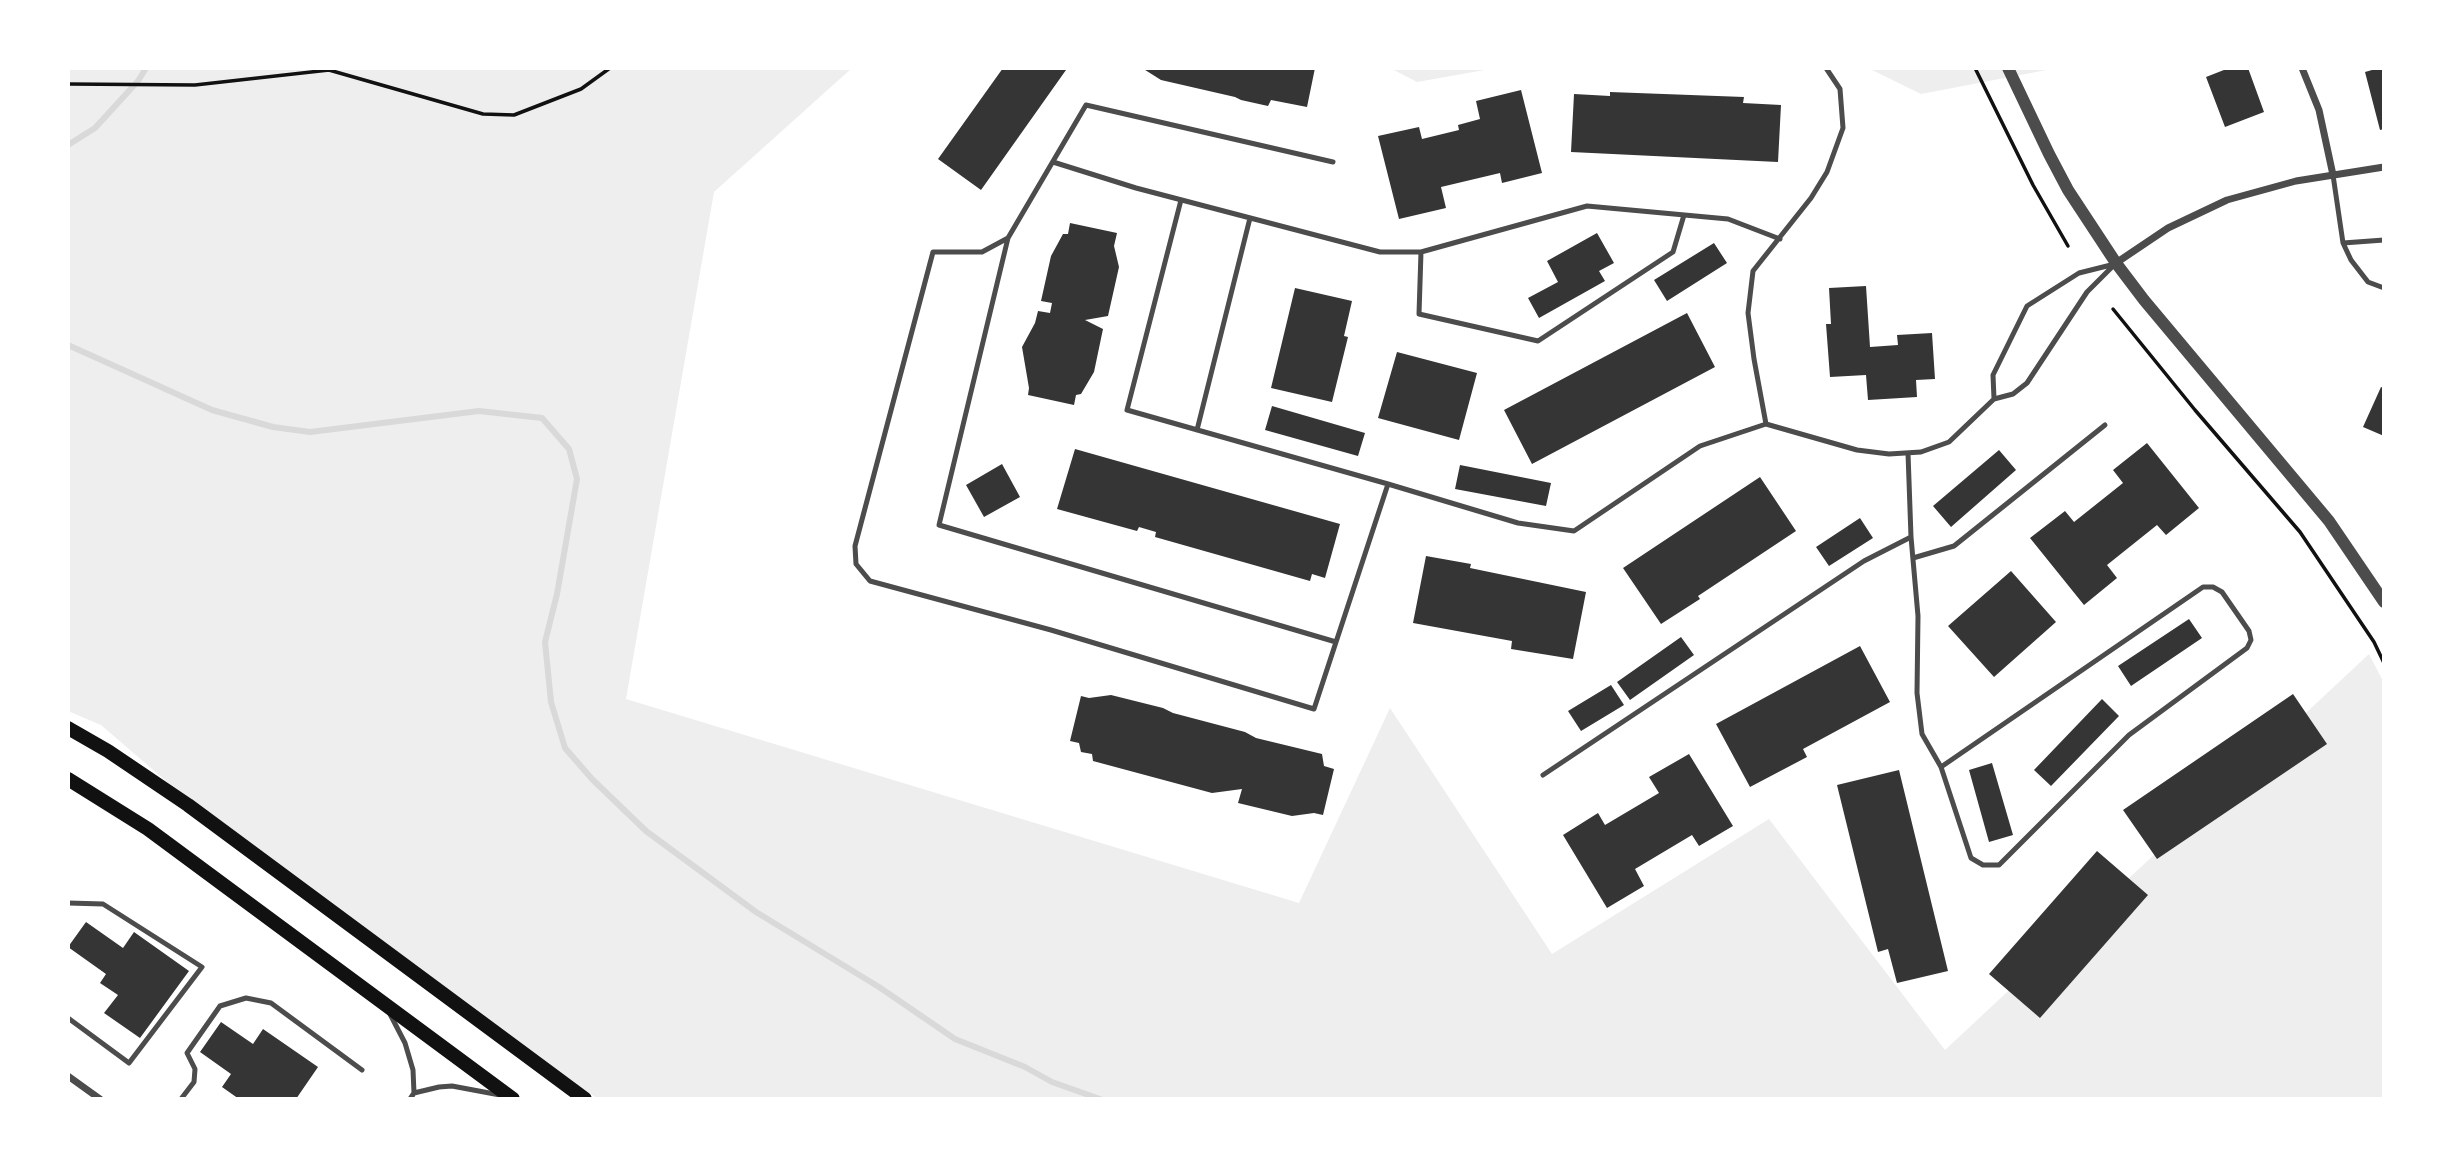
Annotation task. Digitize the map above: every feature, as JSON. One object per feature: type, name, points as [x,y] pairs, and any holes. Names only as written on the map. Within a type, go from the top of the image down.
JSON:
[{"type":"main road","points":[[68,729],[108,751],[188,805],[585,1099]]},
{"type":"main road","points":[[68,779],[148,828],[511,1098]]},
{"type":"street","points":[[2008,68],[2068,190],[2116,263],[2152,311],[2329,521],[2384,602]]},
{"type":"street","points":[[2302,68],[2319,110],[2333,175]]},
{"type":"street","points":[[2116,263],[2168,228],[2227,200],[2257,190],[2384,167]]},
{"type":"street","points":[[68,1076],[100,1099]]},
{"type":"lane","points":[[1766,424],[1748,313],[1753,271],[1811,198],[1827,172],[1843,128],[1840,89],[1826,68]]},
{"type":"lane","points":[[1334,162],[1086,105],[1008,238],[939,525],[1336,642]]},
{"type":"lane","points":[[1053,162],[1181,200],[1380,252],[1421,252],[1587,206],[1728,219],[1780,239]]},
{"type":"lane","points":[[2333,175],[2343,243],[2358,272],[2368,282],[2384,288]]},
{"type":"lane","points":[[1181,200],[1127,410],[1518,523],[1574,531],[1700,446],[1766,424],[1857,450],[1889,454],[1921,452],[1948,442],[1994,399],[2012,394],[2027,383],[2087,292],[2116,263]]},
{"type":"lane","points":[[1421,252],[1419,314],[1538,341],[1674,252],[1684,215]]},
{"type":"lane","points":[[1197,430],[1250,218]]},
{"type":"lane","points":[[1008,238],[982,252],[933,252],[855,547],[856,564],[870,582],[1051,630],[1314,709],[1388,484]]},
{"type":"lane","points":[[2343,243],[2384,240]]},
{"type":"lane","points":[[1994,399],[1993,374],[2027,306],[2078,273],[2116,263]]},
{"type":"lane","points":[[1913,558],[1954,546],[2105,425]]},
{"type":"lane","points":[[1908,453],[1911,537],[1918,615],[1917,693],[1923,734],[1941,767],[1971,858],[1983,865],[1999,865],[2129,735],[2247,648],[2251,640],[2249,631],[2222,592],[2213,587],[2203,587],[1941,767]]},
{"type":"lane","points":[[1543,775],[1864,561],[1911,537]]},
{"type":"lane","points":[[68,790],[88,790]]},
{"type":"lane","points":[[68,903],[103,904],[202,967],[129,1063],[68,1018]]},
{"type":"lane","points":[[181,1099],[194,1082],[195,1069],[187,1053],[220,1006],[246,998],[271,1003],[362,1070]]},
{"type":"lane","points":[[383,1002],[405,1043],[413,1070],[412,1096],[452,1086],[511,1098]]},
{"type":"path","points":[[68,85],[195,85],[329,70],[483,114],[514,114],[581,89],[610,68]]},
{"type":"path","points":[[1975,68],[2033,185],[2068,246]]},
{"type":"path","points":[[2113,309],[2300,532],[2374,642],[2384,663]]},
{"type":"shaded area","points":[[68,68],[852,68],[714,192],[626,699],[1299,903],[1390,708],[1552,954],[1769,819],[1945,1050],[2369,654],[2384,683],[2384,1099],[598,1099],[254,857],[101,725],[68,711]]},
{"type":"shaded area","points":[[1390,68],[1496,68],[1417,82]]},
{"type":"shaded area","points":[[1868,68],[2057,68],[1921,94]]},
{"type":"building","points":[[1003,68],[1066,70],[981,190],[938,159]]},
{"type":"building","points":[[1142,68],[1315,68],[1307,107],[1271,100],[1268,106],[1241,100],[1161,80]]},
{"type":"building","points":[[2229,68],[2248,68],[2264,112],[2225,127],[2206,77]]},
{"type":"building","points":[[2384,68],[2384,129],[2380,130],[2365,72]]},
{"type":"building","points":[[1521,90],[1542,173],[1502,183],[1500,173],[1441,187],[1446,208],[1399,219],[1378,136],[1419,127],[1422,139],[1459,130],[1458,125],[1480,119],[1476,101]]},
{"type":"building","points":[[1610,92],[1744,97],[1743,103],[1781,105],[1778,162],[1571,152],[1574,94],[1610,96]]},
{"type":"building","points":[[1070,223],[1117,233],[1114,246],[1119,267],[1108,316],[1085,320],[1103,329],[1094,372],[1081,394],[1076,395],[1074,405],[1028,395],[1022,347],[1035,323],[1038,311],[1050,313],[1052,303],[1041,301],[1051,256],[1063,234],[1068,234]]},
{"type":"building","points":[[1597,233],[1614,263],[1599,271],[1605,281],[1539,318],[1528,298],[1558,282],[1547,261]]},
{"type":"building","points":[[1714,243],[1727,263],[1667,301],[1654,280]]},
{"type":"building","points":[[1866,286],[1870,347],[1898,345],[1897,335],[1932,333],[1935,379],[1916,380],[1917,397],[1868,400],[1866,375],[1830,377],[1826,324],[1831,324],[1829,288]]},
{"type":"building","points":[[1295,288],[1352,301],[1344,336],[1348,337],[1332,402],[1271,388]]},
{"type":"building","points":[[1687,313],[1715,367],[1532,464],[1504,410]]},
{"type":"building","points":[[1397,352],[1477,373],[1459,440],[1378,418]]},
{"type":"building","points":[[2381,387],[2384,388],[2384,436],[2363,427]]},
{"type":"building","points":[[1272,406],[1365,433],[1358,456],[1265,430]]},
{"type":"building","points":[[2147,443],[2199,508],[2166,535],[2157,525],[2107,565],[2117,578],[2084,605],[2030,538],[2065,511],[2074,522],[2123,483],[2113,470]]},
{"type":"building","points":[[1075,449],[1340,524],[1325,578],[1312,574],[1310,581],[1155,537],[1156,532],[1139,527],[1137,531],[1057,509]]},
{"type":"building","points":[[1999,450],[2016,470],[1951,527],[1933,506]]},
{"type":"building","points":[[1002,464],[1020,497],[984,517],[966,485]]},
{"type":"building","points":[[1460,465],[1551,483],[1546,506],[1455,489]]},
{"type":"building","points":[[1760,477],[1796,531],[1661,624],[1623,568]]},
{"type":"building","points":[[1860,518],[1873,538],[1829,566],[1816,547]]},
{"type":"building","points":[[1426,556],[1586,592],[1573,659],[1511,649],[1512,641],[1413,623]]},
{"type":"building","points":[[2011,571],[2056,622],[1994,677],[1948,626]]},
{"type":"building","points":[[2189,619],[2202,638],[2131,686],[2118,666]]},
{"type":"building","points":[[1681,637],[1694,655],[1630,700],[1617,682]]},
{"type":"building","points":[[1860,646],[1890,702],[1803,749],[1807,757],[1750,787],[1716,724]]},
{"type":"building","points":[[1611,685],[1624,705],[1581,731],[1568,711]]},
{"type":"building","points":[[2293,694],[2327,744],[2157,859],[2123,810]]},
{"type":"building","points":[[1111,695],[1245,732],[1256,738],[1322,754],[1324,766],[1334,769],[1323,815],[1314,813],[1292,816],[1238,803],[1242,789],[1212,793],[1093,761],[1092,754],[1081,752],[1079,743],[1070,741],[1081,696],[1089,698]]},
{"type":"building","points":[[2102,699],[2119,716],[2051,786],[2034,770]]},
{"type":"building","points":[[1689,754],[1733,826],[1699,846],[1692,835],[1635,869],[1644,886],[1607,908],[1563,835],[1598,813],[1605,825],[1659,793],[1649,777]]},
{"type":"building","points":[[1992,763],[2013,835],[1989,842],[1969,770]]},
{"type":"building","points":[[1899,770],[1948,971],[1897,983],[1888,949],[1878,952],[1837,785]]},
{"type":"building","points":[[2097,851],[2148,895],[2040,1018],[1989,974]]},
{"type":"building","points":[[86,922],[123,948],[134,932],[189,971],[140,1038],[104,1013],[118,995],[100,983],[106,974],[68,947]]},
{"type":"building","points":[[221,1022],[253,1044],[263,1029],[318,1067],[296,1099],[239,1099],[222,1087],[231,1074],[200,1052]]},
{"type":"waterway","points":[[68,145],[95,128],[138,81],[146,68]]},
{"type":"waterway","points":[[68,345],[212,410],[273,427],[310,432],[479,411],[542,418],[569,449],[577,479],[557,594],[545,642],[551,702],[565,748],[592,779],[646,831],[756,912],[879,987],[955,1039],[1025,1067],[1052,1082],[1100,1099]]}]
